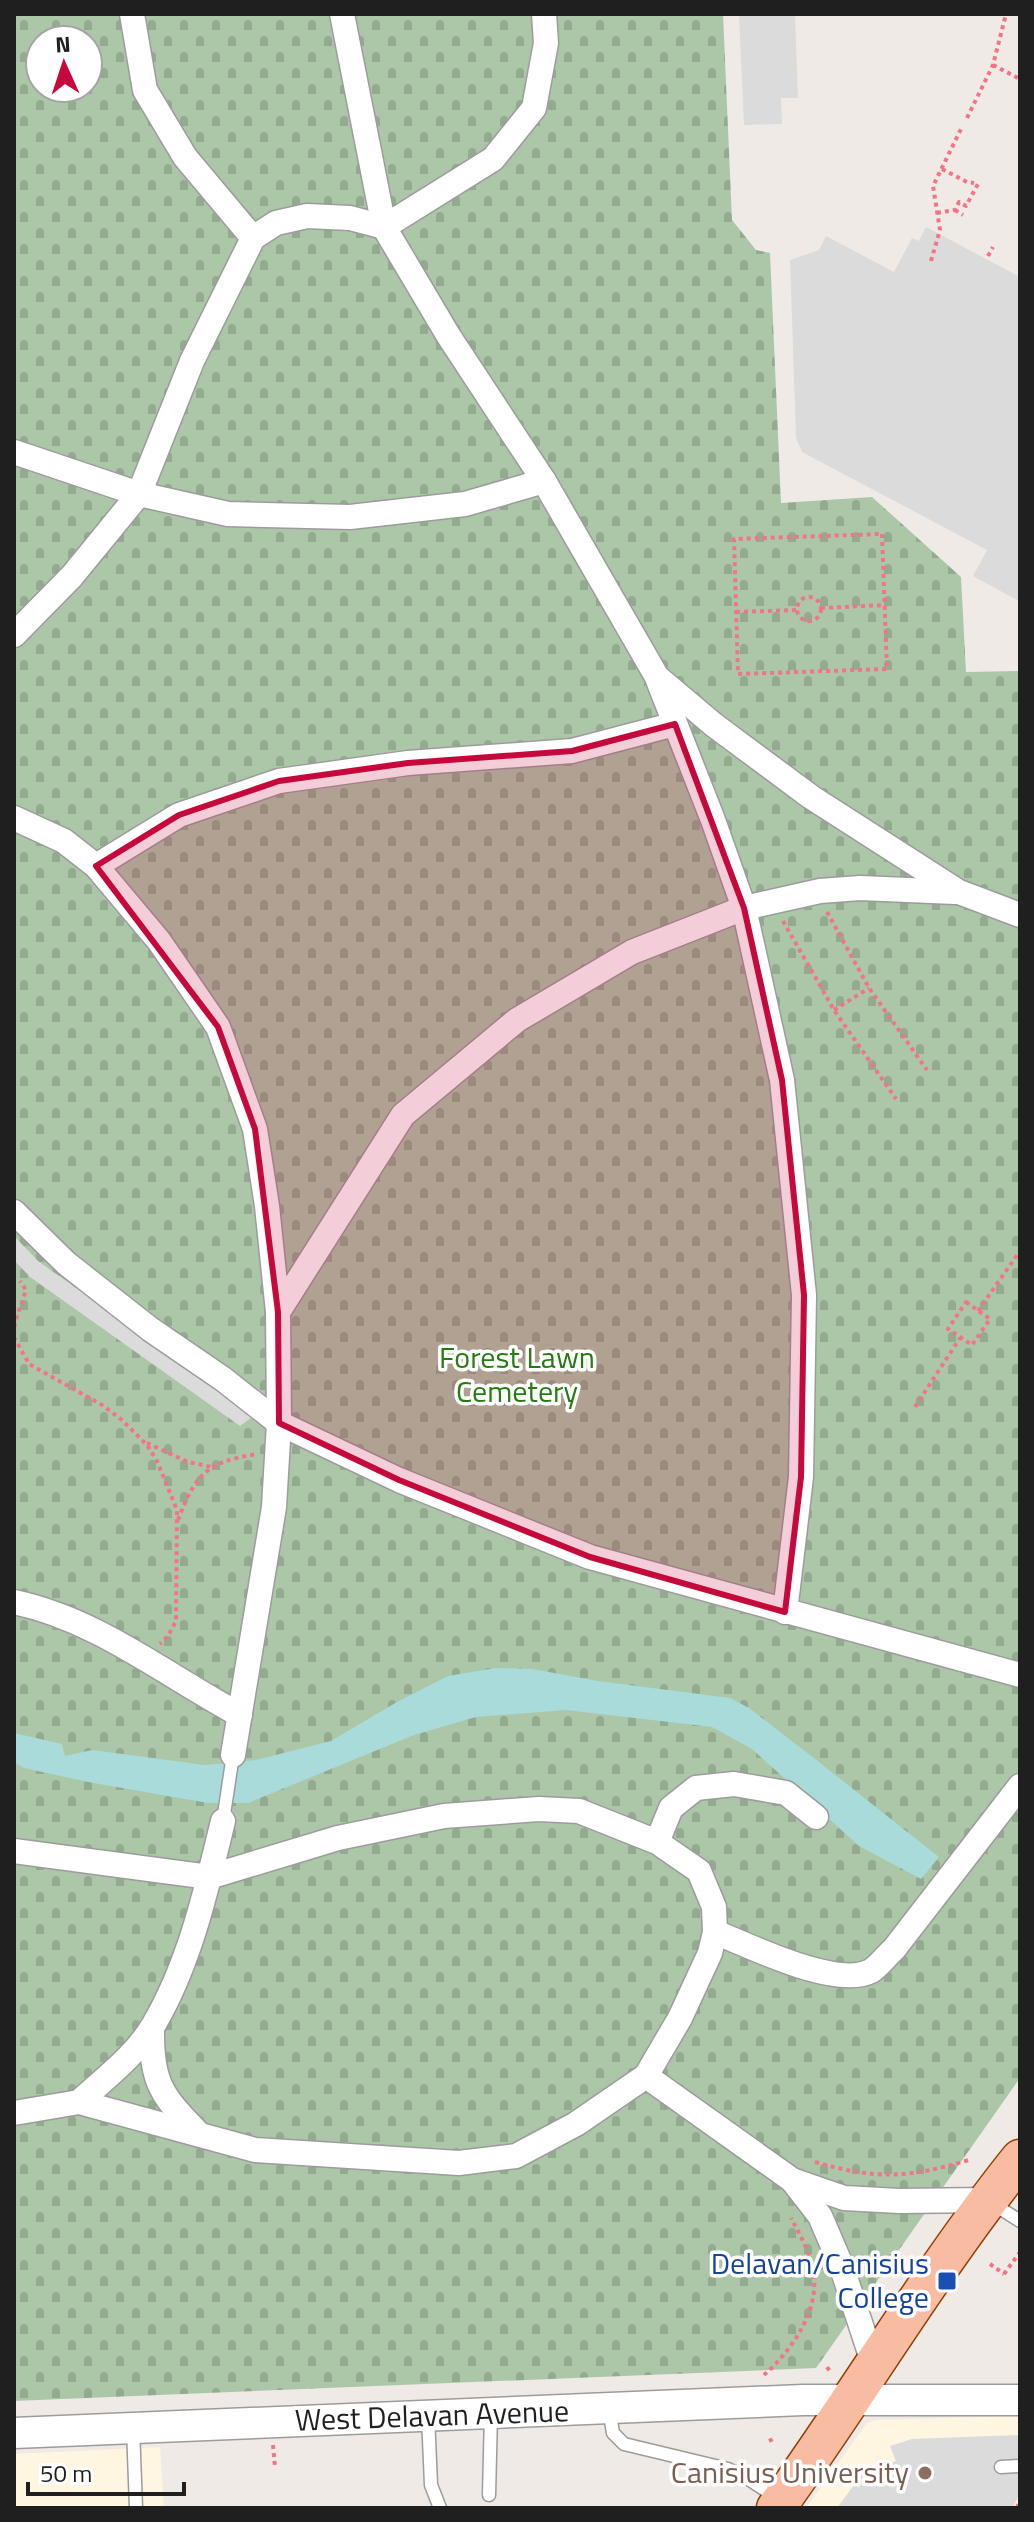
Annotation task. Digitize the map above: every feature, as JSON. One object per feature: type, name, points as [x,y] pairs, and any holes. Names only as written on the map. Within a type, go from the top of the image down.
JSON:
[{"type":"main road","points":[[778,2504],[841,2387],[874,2365],[988,2200],[1020,2159]]},
{"type":"street","points":[[132,14],[145,90],[185,157],[253,238]]},
{"type":"street","points":[[342,14],[384,227],[448,335],[544,481],[657,677],[744,908],[782,1080],[804,1295],[801,1477],[785,1612]]},
{"type":"street","points":[[14,635],[72,576],[139,494],[192,361],[253,238],[276,223],[307,216],[350,218],[384,227],[493,159],[534,108],[546,43],[544,14]]},
{"type":"street","points":[[14,452],[139,494],[228,514],[350,517],[465,504],[544,481]]},
{"type":"street","points":[[657,677],[714,725],[811,797],[959,892],[1020,915]]},
{"type":"street","points":[[96,866],[179,815],[279,781],[408,763],[572,751],[675,724]]},
{"type":"street","points":[[14,818],[64,841],[96,866],[159,941],[218,1027],[255,1129],[278,1312],[278,1453],[274,1507],[233,1755]]},
{"type":"street","points":[[278,1312],[403,1115],[517,1020],[632,952],[744,908],[820,891],[860,888],[959,892]]},
{"type":"street","points":[[14,1212],[66,1263],[279,1423],[399,1480],[590,1557],[1020,1675]]},
{"type":"street","points":[[14,1602],[48,1609],[74,1620],[140,1655],[240,1715]]},
{"type":"street","points":[[657,1842],[671,1808],[696,1788],[734,1784],[786,1793],[816,1817]]},
{"type":"street","points":[[715,1932],[786,1961],[836,1976],[871,1971],[894,1949],[1020,1786]]},
{"type":"street","points":[[14,1851],[209,1877],[353,1835],[444,1816],[539,1809],[579,1811],[657,1842],[699,1871],[714,1907],[715,1932],[710,1953],[680,2018],[646,2076],[576,2124],[516,2156],[459,2163],[255,2150],[79,2102],[14,2113]]},
{"type":"street","points":[[79,2102],[117,2068],[152,2028],[187,1956],[223,1821]]},
{"type":"street","points":[[152,2028],[151,2061],[166,2100],[201,2136]]},
{"type":"street","points":[[646,2076],[792,2180],[844,2198],[988,2200]]},
{"type":"street","points":[[792,2180],[820,2216],[841,2265],[874,2365]]},
{"type":"street","name":"West Delavan Avenue","points":[[14,2433],[803,2400],[841,2387],[1020,2400]]},
{"type":"lane","points":[[223,1821],[233,1755]]},
{"type":"lane","points":[[988,2200],[1020,2221]]},
{"type":"lane","points":[[609,2409],[613,2433],[624,2444],[728,2469],[750,2480],[778,2504]]},
{"type":"lane","points":[[489,2495],[491,2414]]},
{"type":"lane","points":[[428,2416],[431,2485],[440,2508]]},
{"type":"lane","points":[[133,2428],[136,2508]]},
{"type":"lane","points":[[1001,2467],[1020,2466]]},
{"type":"path","points":[[967,118],[993,65],[1006,14]]},
{"type":"path","points":[[993,65],[1020,79]]},
{"type":"path","points":[[931,261],[940,230],[933,186],[961,129]]},
{"type":"path","points":[[942,169],[967,182],[976,183],[966,206],[959,202],[955,210]]},
{"type":"path","points":[[937,213],[955,210],[963,215]]},
{"type":"path","points":[[988,256],[993,247]]},
{"type":"path","points":[[882,534],[885,605],[887,669],[738,674],[734,539],[882,534]]},
{"type":"path","points":[[807,597],[818,601],[821,608],[816,619],[808,621],[801,617],[798,610],[800,602],[807,597]]},
{"type":"path","points":[[821,608],[885,605]]},
{"type":"path","points":[[736,612],[798,610]]},
{"type":"path","points":[[820,891],[833,924],[869,988],[927,1070]]},
{"type":"path","points":[[773,901],[798,951],[834,1010],[896,1099]]},
{"type":"path","points":[[834,1010],[869,988]]},
{"type":"path","points":[[978,1311],[1020,1251]]},
{"type":"path","points":[[20,1281],[26,1290],[15,1322],[14,1336],[29,1364],[102,1405],[142,1440],[163,1452],[212,1467]]},
{"type":"path","points":[[966,1302],[990,1319],[972,1345],[960,1337],[948,1329],[966,1302]]},
{"type":"path","points":[[915,1407],[960,1337]]},
{"type":"path","points":[[140,1655],[168,1636],[176,1621],[177,1522],[177,1510],[157,1461],[142,1440]]},
{"type":"path","points":[[177,1522],[199,1477],[212,1467],[234,1458],[278,1453]]},
{"type":"path","points":[[815,2162],[845,2171],[883,2176],[922,2174],[969,2160]]},
{"type":"path","points":[[764,2375],[784,2358],[798,2337],[811,2302],[814,2273],[807,2250],[791,2218]]},
{"type":"path","points":[[990,2264],[1005,2275],[1020,2252]]},
{"type":"path","points":[[827,2367],[841,2387]]},
{"type":"path","points":[[769,2441],[775,2438]]},
{"type":"path","points":[[274,2450],[275,2467]]},
{"type":"path","points":[[1017,2508],[1020,2499]]},
{"type":"highlighted area","points":[[675,724],[744,908],[782,1080],[804,1295],[801,1477],[785,1612],[590,1557],[399,1480],[279,1423],[278,1312],[255,1129],[218,1027],[96,866],[179,815],[279,781],[408,763],[572,751]]},
{"type":"shaded area","points":[[739,14],[795,14],[798,98],[781,98],[782,124],[744,125]]},
{"type":"shaded area","points":[[926,227],[1020,277],[1019,601],[973,576],[987,550],[802,452],[796,438],[790,260],[819,250],[826,236],[894,272],[912,238],[919,241]]},
{"type":"shaded area","points":[[14,1236],[38,1261],[255,1415],[240,1426],[30,1277],[14,1260]]},
{"type":"shaded area","name":"Canisius University","points":[[1020,2416],[1020,2508],[806,2508],[867,2423],[875,2420]]},
{"type":"shaded area","name":"Canisius University","points":[[1020,2435],[1020,2492],[1013,2508],[837,2508],[868,2466],[873,2470],[896,2461],[890,2446],[912,2439]]},
{"type":"shaded area","points":[[160,2447],[164,2508],[14,2508],[14,2454]]},
{"type":"green space","name":"Forest Lawn Cemetery","points":[[14,14],[723,14],[732,220],[756,250],[770,253],[781,503],[872,497],[961,577],[966,672],[1020,671],[1020,2078],[816,2368],[14,2401]]},
{"type":"water","points":[[496,1668],[532,1669],[730,1698],[749,1708],[939,1857],[921,1879],[859,1846],[752,1749],[712,1727],[566,1710],[476,1717],[414,1735],[248,1803],[208,1803],[88,1782],[24,1768],[14,1762],[14,1733],[62,1744],[65,1756],[92,1750],[205,1765],[256,1760],[331,1741],[448,1676]]},
{"type":"place","name":"Delavan/Canisius College","points":[[947,2281]]},
{"type":"place","name":"Canisius University","points":[[925,2473]]}]
